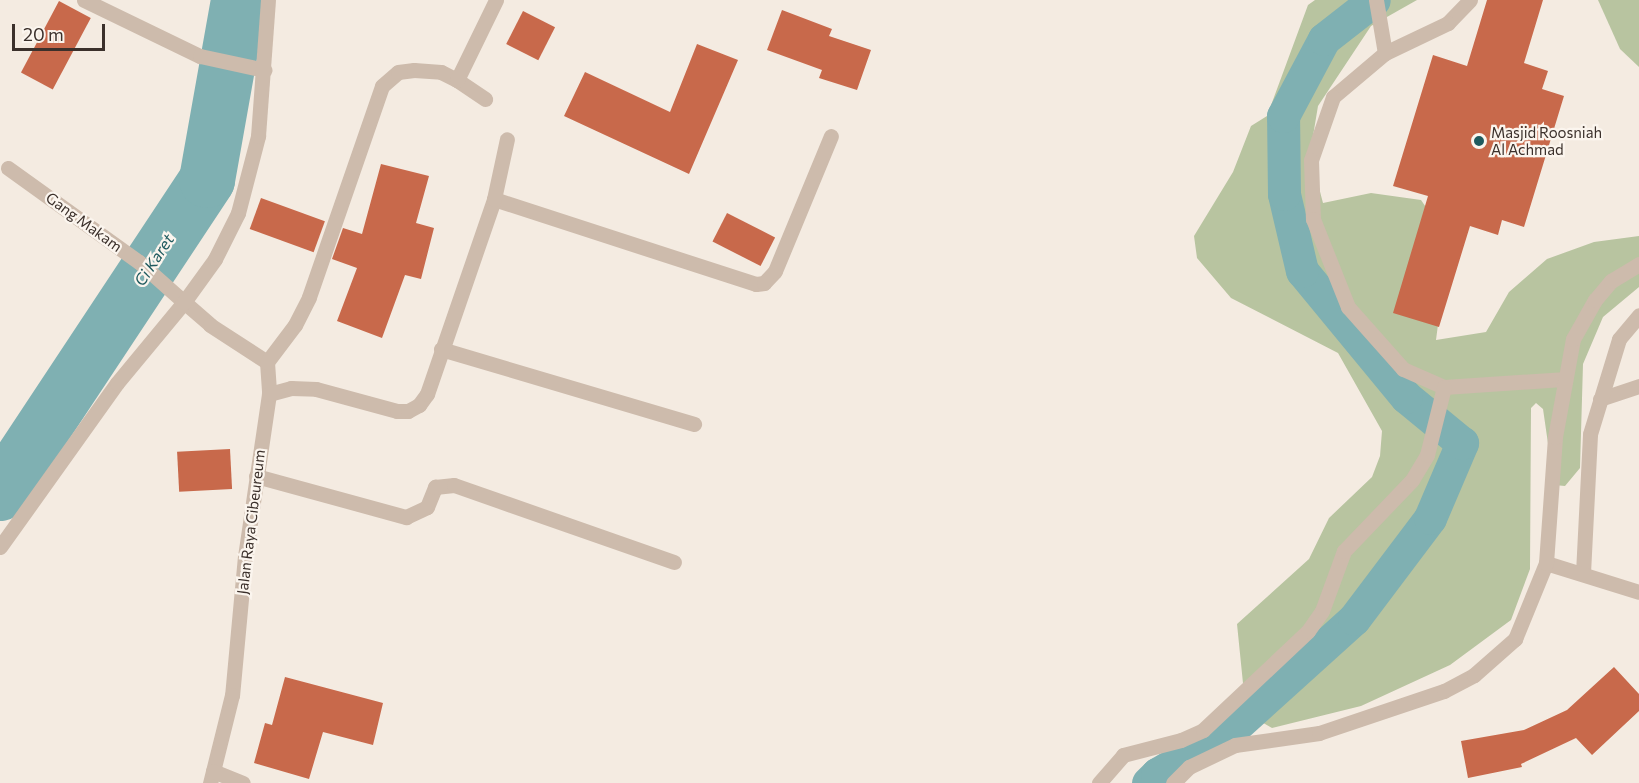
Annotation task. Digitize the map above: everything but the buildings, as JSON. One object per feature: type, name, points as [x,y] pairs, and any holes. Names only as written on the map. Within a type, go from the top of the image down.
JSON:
[{"type":"street","points":[[84,0],[200,56],[265,70]]},
{"type":"street","points":[[0,547],[117,383],[184,302],[215,259],[238,213],[258,136],[265,70],[268,0]]},
{"type":"street","points":[[457,80],[496,0]]},
{"type":"street","points":[[1376,0],[1385,53]]},
{"type":"street","points":[[1470,0],[1448,23],[1385,53],[1333,97],[1311,160],[1313,219],[1348,308],[1403,369],[1444,387],[1563,379]]},
{"type":"street","points":[[184,302],[210,325],[267,362],[295,325],[309,297],[382,86],[398,72],[414,70],[441,72],[485,99]]},
{"type":"street","points":[[494,199],[746,283],[764,283],[775,271],[831,136]]},
{"type":"street","points":[[269,394],[291,388],[316,389],[408,411],[419,405],[426,394],[494,199],[507,139]]},
{"type":"street","name":"Gang Makam","points":[[8,168],[139,262],[160,278],[184,302]]},
{"type":"street","points":[[1173,783],[1189,766],[1235,745],[1319,733],[1444,691],[1474,675],[1515,639],[1546,563],[1555,437],[1563,379],[1573,339],[1595,300],[1611,281],[1639,264]]},
{"type":"street","points":[[1583,573],[1590,434],[1619,339],[1639,315]]},
{"type":"street","points":[[441,349],[694,424]]},
{"type":"street","name":"Jalan Raya Cibeureum","points":[[212,777],[232,695],[256,476],[269,394],[267,362]]},
{"type":"street","points":[[1600,399],[1639,386]]},
{"type":"street","points":[[1099,783],[1123,755],[1181,740],[1203,730],[1245,688],[1281,660],[1322,611],[1344,551],[1412,480],[1427,455],[1444,387]]},
{"type":"street","points":[[256,476],[406,517],[427,507],[435,487],[454,485],[674,562]]},
{"type":"street","points":[[1546,563],[1639,592]]},
{"type":"street","points":[[212,777],[243,783]]},
{"type":"green space","points":[[1315,0],[1417,0],[1371,26],[1318,106],[1310,154],[1323,203],[1371,193],[1421,200],[1449,241],[1436,340],[1486,332],[1509,292],[1547,259],[1594,242],[1639,236],[1639,287],[1603,317],[1583,364],[1580,468],[1565,486],[1554,485],[1543,409],[1536,403],[1531,408],[1530,569],[1511,620],[1450,665],[1361,706],[1272,728],[1246,713],[1237,624],[1309,559],[1329,518],[1372,477],[1380,456],[1382,431],[1338,353],[1231,298],[1197,258],[1194,236],[1233,172],[1251,126],[1267,116],[1308,5]]},
{"type":"green space","points":[[1598,0],[1639,0],[1639,67],[1620,49]]},
{"type":"waterway","name":"Ci Karet","points":[[0,493],[207,180],[239,0]]},
{"type":"waterway","points":[[1148,783],[1157,774],[1230,731],[1354,619],[1430,518],[1462,443],[1406,397],[1302,271],[1284,194],[1283,116],[1324,39],[1374,0]]},
{"type":"place","name":"Masjid Roosniah Al Achmad","points":[[1479,141]]}]
